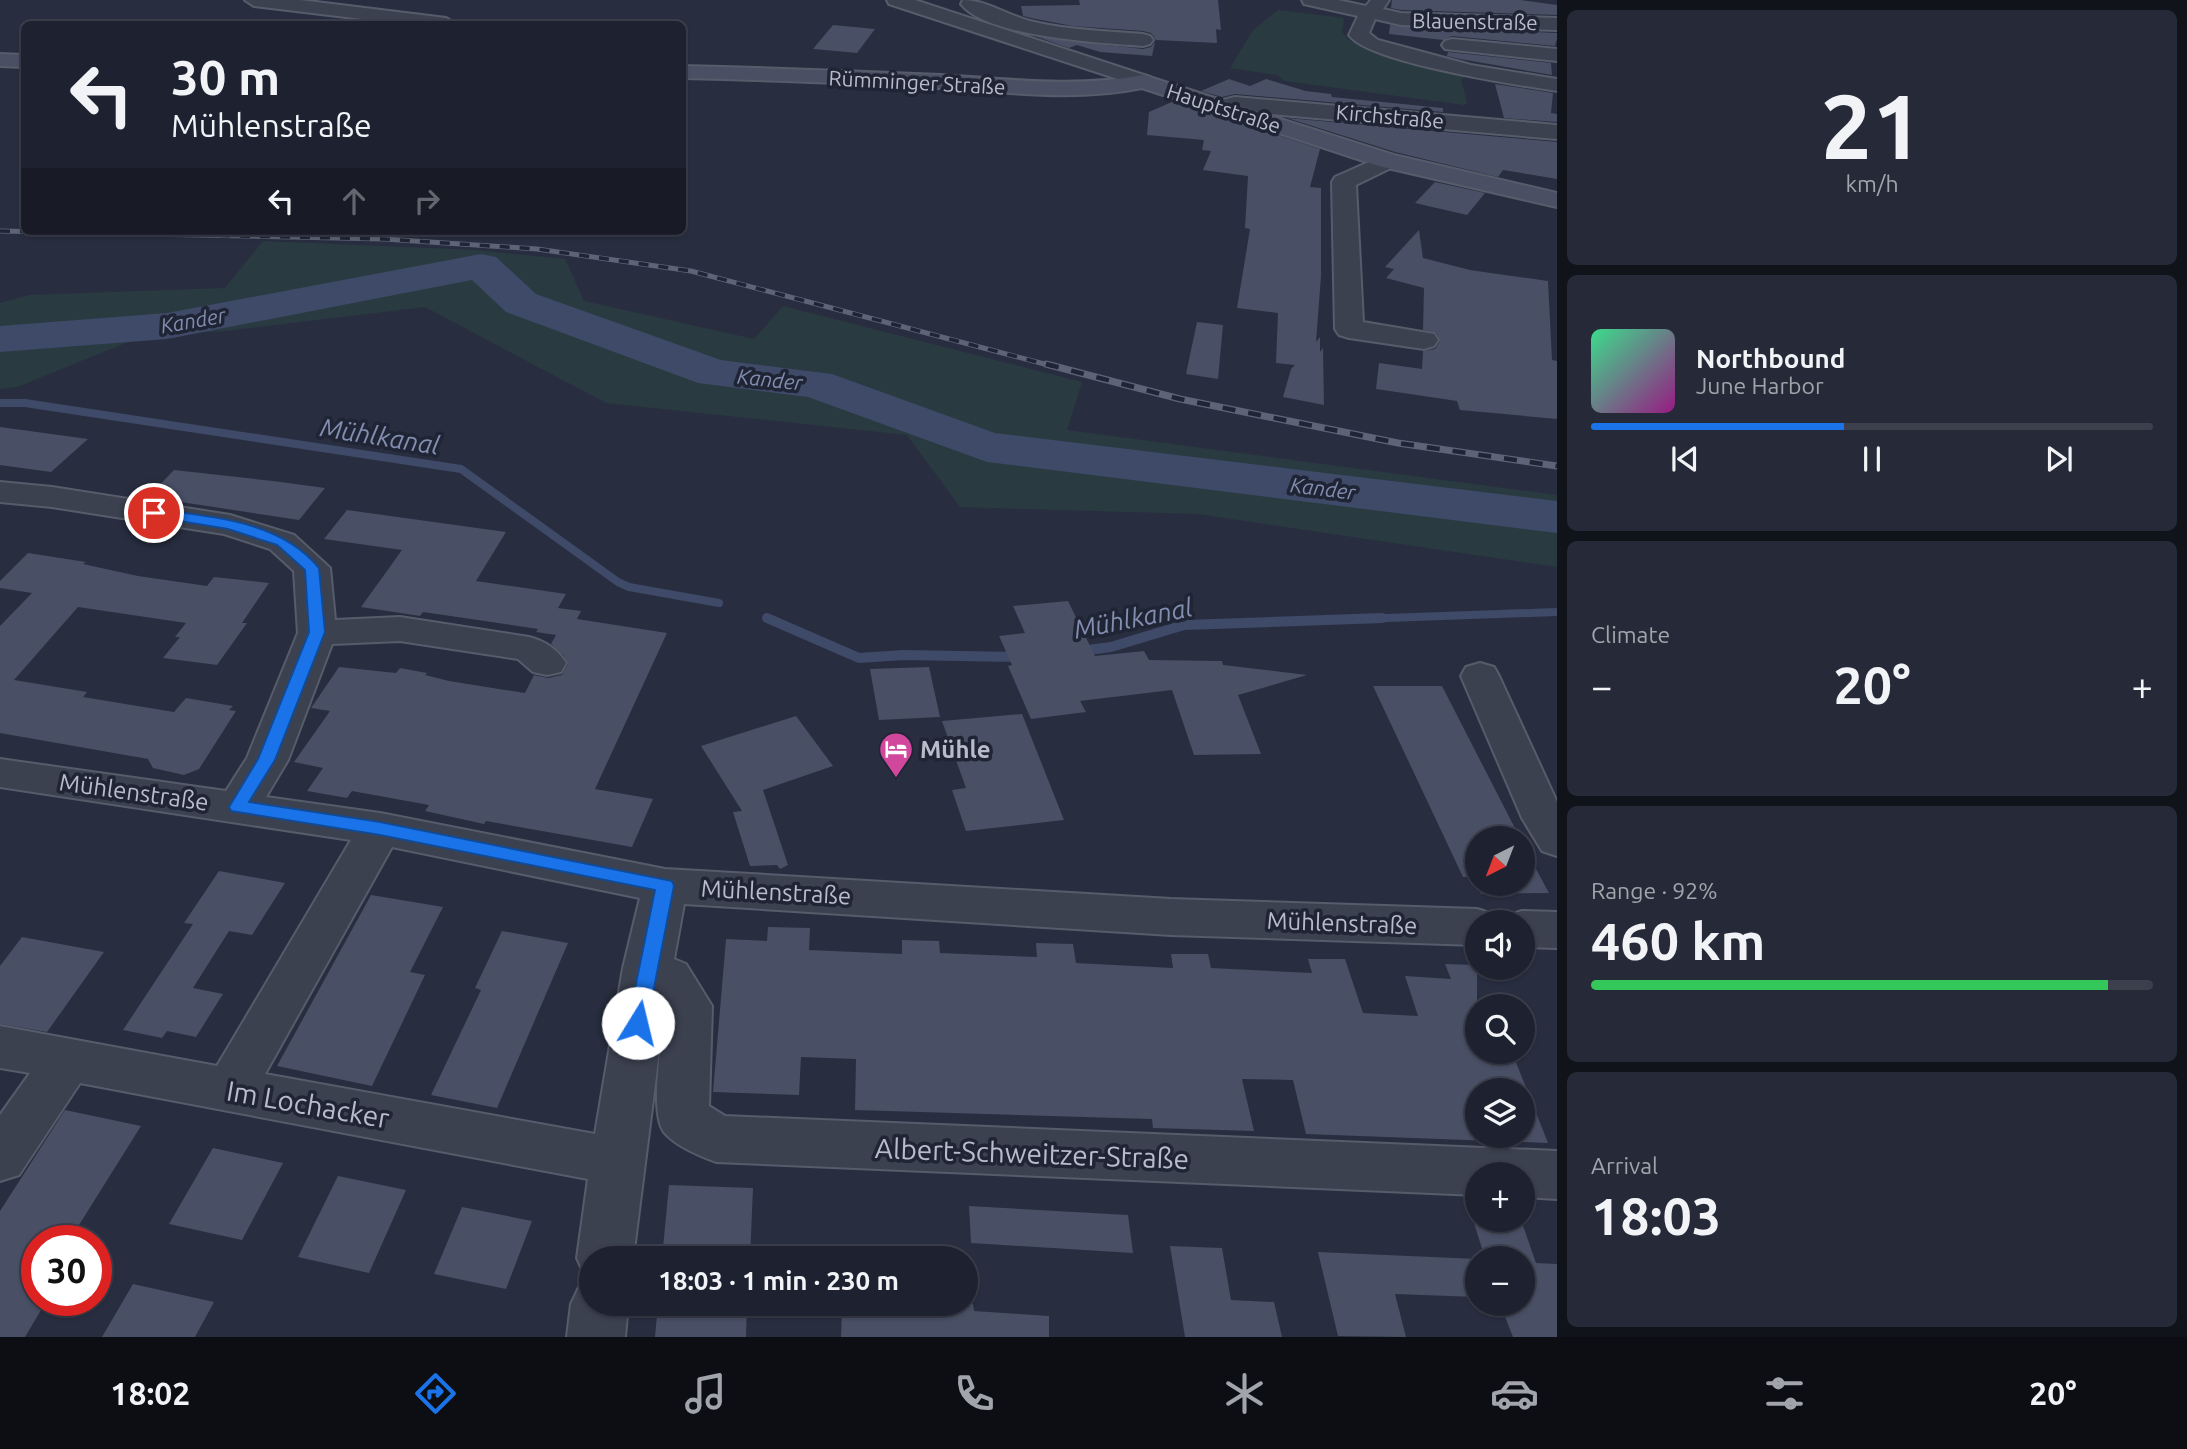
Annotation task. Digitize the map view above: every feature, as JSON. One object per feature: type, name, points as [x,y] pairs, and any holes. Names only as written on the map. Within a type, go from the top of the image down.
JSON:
[{"type":"main road","points":[[0,60],[21,61]]},
{"type":"main road","name":"Rümminger Straße","points":[[686,71],[1075,90],[1104,89],[1143,80]]},
{"type":"main road","name":"Hauptstraße","points":[[1143,80],[1387,161],[1557,200]]},
{"type":"street","points":[[254,0],[422,21]]},
{"type":"street","name":"Hauptstraße","points":[[896,0],[1143,80]]},
{"type":"street","points":[[923,9],[1005,0]]},
{"type":"street","name":"Blauenstraße","points":[[1311,0],[1376,7],[1412,20],[1557,23]]},
{"type":"street","points":[[970,4],[1000,19],[1032,28],[1063,34],[1143,40]]},
{"type":"street","points":[[1359,35],[1364,19],[1376,7]]},
{"type":"street","points":[[1359,35],[1557,55]]},
{"type":"street","points":[[1359,35],[1371,44],[1469,71],[1557,85]]},
{"type":"street","name":"Kirchstraße","points":[[1223,107],[1249,105],[1557,132]]},
{"type":"street","points":[[1387,161],[1344,182],[1349,329],[1424,340]]},
{"type":"street","points":[[0,492],[52,497],[230,525],[282,542],[312,568],[317,632],[267,760],[238,807]]},
{"type":"street","points":[[317,632],[400,629],[529,649],[547,663]]},
{"type":"street","points":[[1480,676],[1543,818],[1557,840]]},
{"type":"street","name":"Mühlenstraße","points":[[0,773],[380,829],[665,886],[1171,917],[1465,927]]},
{"type":"street","points":[[230,1090],[380,829]]},
{"type":"street","points":[[606,1246],[616,1161],[647,968],[665,886]]},
{"type":"street","name":"Albert-Schweitzer-Straße","points":[[647,968],[668,977],[688,1006],[683,1117],[716,1139],[1557,1175]]},
{"type":"street","name":"Im Lochacker","points":[[0,1046],[616,1161]]},
{"type":"street","points":[[0,1158],[68,1059]]},
{"type":"street","points":[[596,1337],[599,1316]]},
{"type":"shaded area","points":[[1278,10],[1344,18],[1342,32],[1350,41],[1469,76],[1461,79],[1467,103],[1464,105],[1285,81],[1277,75],[1230,68],[1253,30]]},
{"type":"shaded area","points":[[263,241],[475,250],[565,259],[584,301],[754,339],[783,306],[1082,382],[1067,430],[1557,495],[1557,567],[1198,514],[960,507],[907,435],[606,403],[425,307],[225,331],[143,336],[17,387],[0,389],[0,303],[29,295],[225,288]]},
{"type":"building","points":[[1079,0],[1218,0],[1221,30],[1216,29],[1217,43],[1156,40],[1151,33],[1143,31],[1072,26],[1023,16],[1021,6],[1080,5]]},
{"type":"building","points":[[1392,0],[1520,0],[1557,5],[1557,15],[1401,10],[1391,8]]},
{"type":"building","points":[[833,25],[875,29],[857,53],[813,49]]},
{"type":"building","points":[[1390,25],[1557,33],[1557,39],[1555,46],[1452,36],[1443,40],[1389,34]]},
{"type":"building","points":[[1037,37],[1143,49],[1151,47],[1155,42],[1152,56],[1100,52],[1077,45],[1069,48]]},
{"type":"building","points":[[1448,52],[1551,63],[1552,75],[1460,59],[1447,56]]},
{"type":"building","points":[[1229,79],[1250,86],[1266,79],[1306,91],[1331,94],[1332,97],[1443,108],[1443,112],[1235,94],[1222,97],[1201,91]]},
{"type":"building","points":[[1495,84],[1553,93],[1551,113],[1557,114],[1557,122],[1504,118]]},
{"type":"building","points":[[1174,101],[1320,149],[1310,187],[1321,188],[1321,276],[1316,342],[1320,337],[1320,352],[1323,348],[1324,405],[1283,397],[1291,369],[1295,365],[1276,363],[1278,313],[1237,308],[1250,229],[1245,228],[1248,176],[1203,170],[1211,151],[1202,150],[1204,140],[1147,135],[1149,112]]},
{"type":"building","points":[[1287,118],[1557,142],[1557,179],[1503,170],[1498,177],[1395,152]]},
{"type":"building","points":[[1435,182],[1485,193],[1467,215],[1415,203]]},
{"type":"building","points":[[1419,230],[1423,258],[1470,270],[1548,281],[1552,360],[1557,361],[1557,419],[1460,410],[1457,401],[1376,389],[1379,363],[1422,369],[1423,351],[1435,349],[1440,341],[1436,333],[1423,330],[1424,288],[1386,278],[1394,269],[1385,267]]},
{"type":"building","points":[[1197,322],[1223,325],[1218,379],[1186,374]]},
{"type":"building","points":[[0,427],[88,439],[51,472],[0,465]]},
{"type":"building","points":[[174,470],[325,488],[299,520],[148,497]]},
{"type":"building","points":[[347,510],[506,532],[476,581],[566,594],[558,608],[581,611],[577,619],[667,633],[595,789],[653,799],[632,847],[486,821],[484,824],[425,811],[429,805],[352,791],[347,798],[307,791],[323,768],[294,762],[330,711],[311,708],[339,667],[396,673],[400,668],[449,681],[525,693],[534,675],[548,678],[562,675],[568,664],[564,656],[551,644],[556,635],[536,632],[538,629],[423,612],[420,616],[361,607],[402,550],[324,539]]},
{"type":"building","points":[[28,553],[86,562],[83,564],[138,576],[207,586],[214,577],[269,583],[242,623],[247,623],[217,665],[163,658],[180,637],[175,637],[186,623],[78,607],[14,680],[87,692],[83,697],[174,712],[186,698],[233,706],[229,710],[236,711],[199,769],[184,775],[153,768],[148,759],[0,733],[0,626],[32,593],[0,588],[0,581]]},
{"type":"building","points":[[1068,601],[1095,656],[1144,651],[1149,660],[1222,661],[1223,665],[1307,675],[1238,695],[1261,754],[1194,755],[1172,690],[1080,701],[1086,712],[1031,719],[1008,666],[1012,665],[999,636],[1025,633],[1013,606]]},
{"type":"building","points":[[929,667],[940,717],[879,720],[870,669]]},
{"type":"building","points":[[1373,686],[1442,686],[1514,826],[1465,826],[1463,877]]},
{"type":"building","points":[[1022,714],[1064,820],[966,831],[952,790],[966,788],[942,721]]},
{"type":"building","points":[[796,716],[833,766],[763,790],[788,865],[780,869],[777,865],[750,866],[733,812],[742,811],[701,746]]},
{"type":"building","points":[[1535,867],[1549,893],[1535,893]]},
{"type":"building","points":[[219,871],[285,883],[252,935],[229,931],[193,988],[223,994],[196,1037],[167,1031],[162,1038],[123,1030],[193,924],[184,923]]},
{"type":"building","points":[[371,895],[443,907],[410,972],[425,975],[372,1086],[277,1066]]},
{"type":"building","points":[[768,927],[810,928],[809,950],[902,954],[902,940],[939,941],[940,953],[1037,957],[1036,943],[1073,944],[1076,963],[1173,968],[1171,954],[1208,954],[1211,968],[1312,973],[1308,959],[1345,959],[1363,1013],[1418,1016],[1405,976],[1451,979],[1445,964],[1465,965],[1465,980],[1477,980],[1477,994],[1465,994],[1465,1064],[1517,1064],[1522,1078],[1465,1078],[1465,1140],[1306,1134],[1293,1080],[1242,1079],[1254,1131],[1153,1128],[1152,1119],[855,1110],[856,1059],[801,1057],[799,1095],[713,1092],[726,939],[767,941]]},
{"type":"building","points":[[502,931],[568,943],[497,1108],[431,1095],[481,990],[475,988]]},
{"type":"building","points":[[22,937],[104,952],[47,1032],[0,1024],[0,966]]},
{"type":"building","points":[[65,1110],[141,1126],[79,1225],[21,1225],[21,1316],[37,1316],[25,1337],[0,1337],[0,1211]]},
{"type":"building","points":[[1535,1110],[1548,1143],[1535,1143]]},
{"type":"building","points":[[213,1148],[283,1163],[242,1240],[169,1224]]},
{"type":"building","points":[[338,1176],[406,1190],[369,1273],[298,1257]]},
{"type":"building","points":[[669,1185],[753,1188],[751,1246],[663,1246]]},
{"type":"building","points":[[969,1206],[1128,1215],[1133,1253],[971,1243]]},
{"type":"building","points":[[462,1207],[532,1221],[506,1289],[434,1274]]},
{"type":"building","points":[[1477,1232],[1525,1232],[1530,1246],[1481,1246]]},
{"type":"building","points":[[1170,1246],[1222,1248],[1231,1300],[1274,1302],[1282,1337],[1185,1337]]},
{"type":"building","points":[[1318,1252],[1465,1258],[1465,1297],[1395,1294],[1406,1337],[1338,1336]]},
{"type":"building","points":[[1535,1260],[1536,1263],[1557,1264],[1557,1337],[1513,1337],[1505,1316],[1535,1316]]},
{"type":"building","points":[[133,1284],[214,1302],[195,1337],[102,1337]]},
{"type":"building","points":[[978,1311],[1049,1316],[1049,1337],[841,1337],[842,1316],[978,1316]]},
{"type":"building","points":[[657,1316],[747,1316],[746,1337],[655,1337]]},
{"type":"waterway","name":"Kander","points":[[0,339],[167,326],[481,266],[521,303],[714,373],[816,384],[987,447],[1557,517]]},
{"type":"waterway","name":"Mühlkanal","points":[[0,403],[25,403],[461,469],[618,582],[629,587],[719,603]]},
{"type":"waterway","name":"Mühlkanal","points":[[1331,620],[1557,612]]},
{"type":"waterway","name":"Mühlkanal","points":[[771,620],[767,618],[859,658],[903,655],[1020,657]]},
{"type":"waterway","name":"Mühlkanal","points":[[1080,651],[1111,647],[1184,625],[1382,618]]},
{"type":"railway","points":[[0,231],[21,231]]},
{"type":"railway","points":[[192,235],[384,239],[537,249],[691,271],[1052,366]]},
{"type":"railway","points":[[1046,364],[1180,399],[1398,443],[1557,466]]},
{"type":"place","name":"Mühle","points":[[896,779]]},
{"type":"route","points":[[154,513],[230,525],[282,542],[312,568],[317,632],[267,760],[238,807],[380,829],[665,886],[638,1023]]}]
